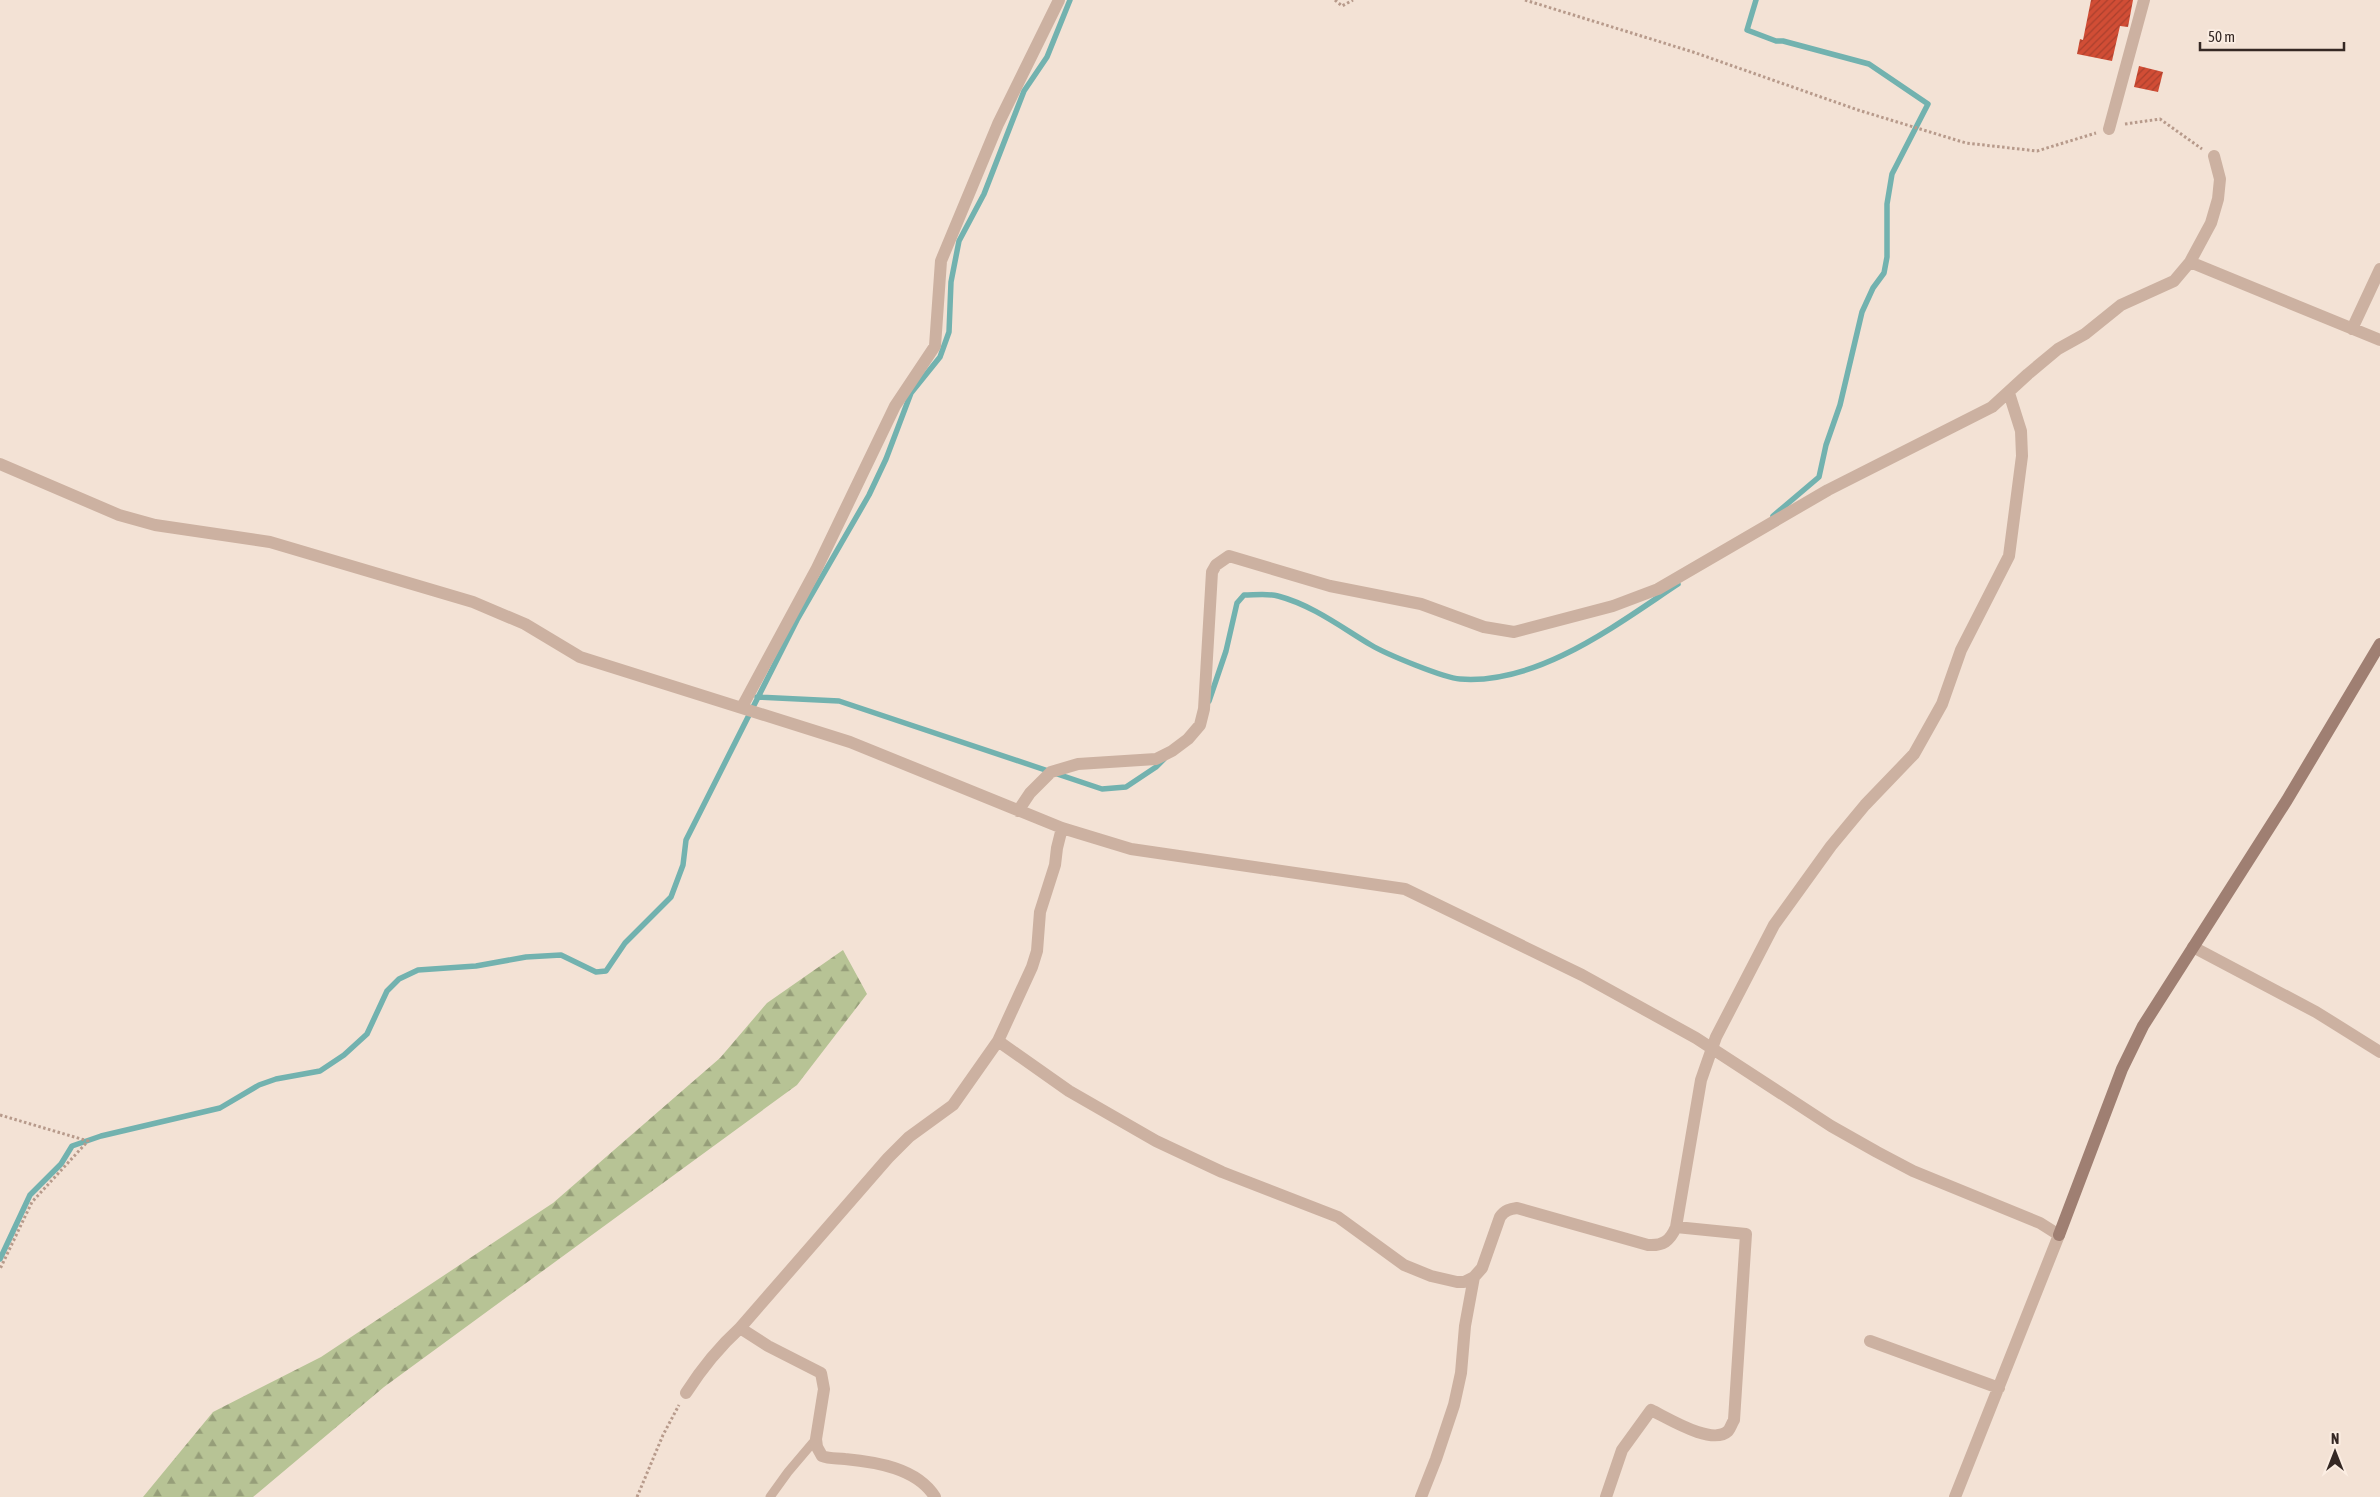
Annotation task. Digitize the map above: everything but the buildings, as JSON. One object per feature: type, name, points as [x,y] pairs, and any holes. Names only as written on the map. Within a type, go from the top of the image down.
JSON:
[{"type":"street","points":[[742,707],[817,568],[895,406],[935,346],[941,261],[998,124],[1059,0]]},
{"type":"street","points":[[2109,129],[2144,0]]},
{"type":"street","points":[[1018,811],[1030,792],[1051,772],[1078,764],[1156,759],[1172,751],[1188,739],[1200,725],[1204,709],[1212,572],[1216,565],[1229,556],[1330,586],[1422,604],[1484,627],[1514,632],[1614,606],[1658,589],[1828,490],[1992,408],[2058,349],[2085,334],[2121,305],[2174,282],[2190,262],[2211,223],[2218,199],[2220,179],[2214,156]]},
{"type":"street","points":[[2190,262],[2380,340]]},
{"type":"street","points":[[2352,329],[2380,269]]},
{"type":"street","points":[[998,1041],[1069,1091],[1156,1141],[1222,1172],[1338,1217],[1404,1265],[1431,1276],[1457,1282],[1464,1282],[1474,1277],[1482,1268],[1500,1217],[1510,1209],[1517,1208],[1648,1245],[1667,1242],[1676,1227],[1701,1080],[1711,1048],[1774,925],[1831,846],[1865,805],[1914,754],[1942,704],[1961,650],[2009,556],[2022,456],[2021,431],[2009,393]]},
{"type":"street","points":[[0,464],[119,515],[155,525],[241,536],[270,542],[473,602],[525,624],[580,657],[850,742],[1062,828],[1131,850],[1406,889],[1582,975],[1711,1048],[1831,1126],[1877,1152],[1913,1171],[2040,1223],[2058,1235]]},
{"type":"street","points":[[1955,1497],[2122,1069],[2143,1026],[2286,800],[2380,644]]},
{"type":"street","points":[[686,1393],[704,1365],[740,1328],[888,1158],[909,1138],[954,1105],[998,1041],[1032,967],[1037,951],[1040,912],[1055,865],[1056,848],[1062,828]]},
{"type":"street","points":[[2193,946],[2316,1012],[2380,1052]]},
{"type":"street","points":[[1606,1497],[1622,1450],[1651,1410],[1707,1436],[1717,1436],[1728,1431],[1734,1420],[1746,1234],[1676,1227]]},
{"type":"street","points":[[1421,1497],[1454,1405],[1461,1373],[1465,1326],[1474,1277]]},
{"type":"street","points":[[740,1328],[768,1346],[821,1373],[824,1381],[823,1398],[816,1440],[817,1447],[822,1456],[872,1463],[901,1471],[922,1482],[935,1497]]},
{"type":"street","points":[[1870,1341],[1999,1388]]},
{"type":"lane","points":[[770,1497],[788,1472],[816,1440]]},
{"type":"path","points":[[1335,0],[1342,6],[1353,0]]},
{"type":"path","points":[[1524,0],[1693,52],[1858,110],[1966,143],[2037,151],[2131,122],[2160,120],[2214,156]]},
{"type":"path","points":[[0,1115],[88,1141],[32,1202],[0,1269]]},
{"type":"path","points":[[637,1497],[663,1435],[686,1393]]},
{"type":"green space","points":[[843,950],[867,994],[797,1085],[384,1387],[253,1497],[143,1497],[213,1412],[321,1357],[553,1203],[720,1058],[767,1003]]},
{"type":"waterway","points":[[0,1259],[30,1195],[61,1164],[72,1146],[101,1136],[220,1108],[259,1085],[276,1079],[320,1071],[344,1055],[367,1034],[387,991],[399,979],[418,970],[476,966],[526,957],[561,955],[596,972],[606,971],[625,943],[671,897],[683,865],[686,840],[797,620],[869,495],[886,459],[911,393],[940,357],[949,332],[951,282],[959,241],[984,194],[1024,91],[1047,57],[1070,0]]},
{"type":"waterway","points":[[1756,0],[1747,30],[1776,41],[1783,41],[1869,64],[1928,104],[1892,174],[1887,204],[1887,257],[1884,273],[1873,288],[1862,312],[1840,405],[1826,445],[1819,477],[1773,516]]},
{"type":"waterway","points":[[1209,701],[1226,651],[1237,603],[1244,595],[1270,595],[1291,600],[1326,617],[1378,649],[1441,675],[1460,679],[1489,678],[1518,672],[1547,662],[1602,634],[1678,584]]},
{"type":"waterway","points":[[757,697],[839,701],[1102,789],[1126,787],[1156,767],[1164,759]]}]
